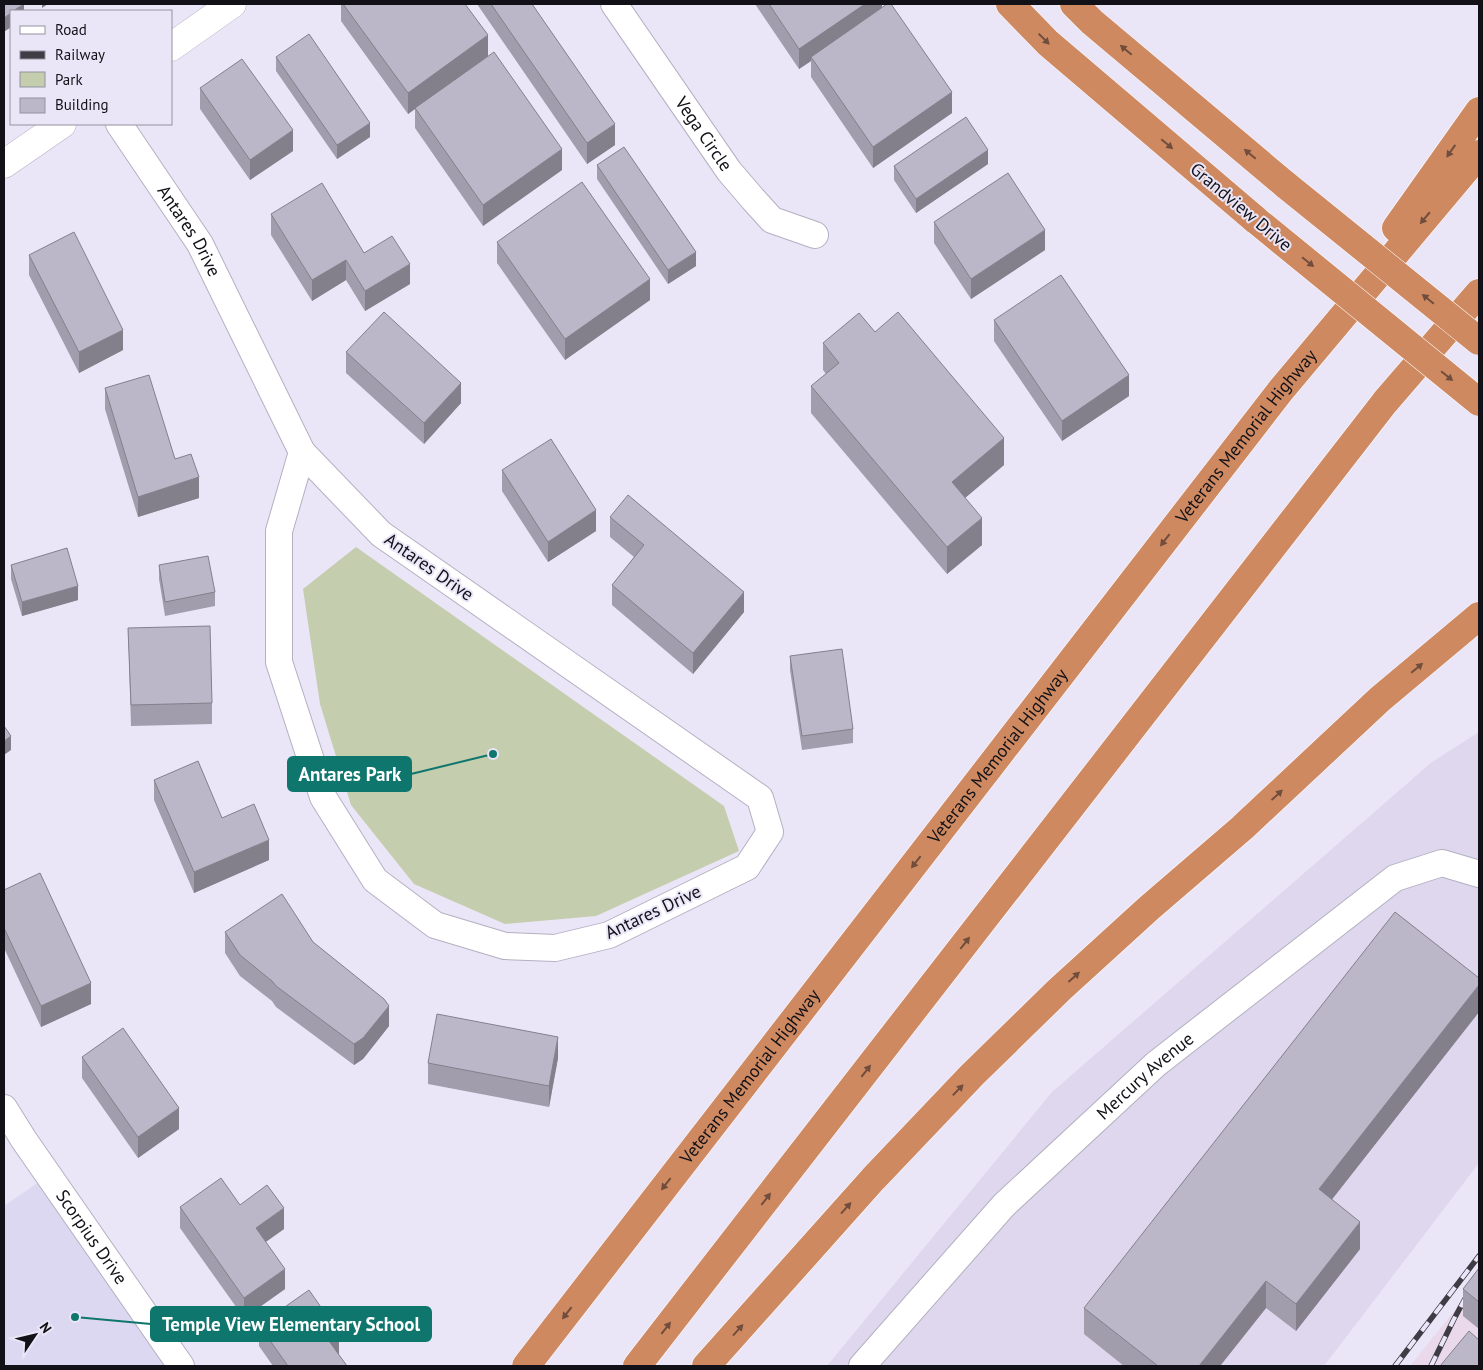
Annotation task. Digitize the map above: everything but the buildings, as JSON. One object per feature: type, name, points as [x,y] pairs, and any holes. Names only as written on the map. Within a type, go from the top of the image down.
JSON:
[{"type":"highway","name":"Grandview Drive","points":[[1010,4],[1048,43],[1257,220],[1479,402]]},
{"type":"highway","points":[[1074,4],[1092,22],[1287,186],[1479,340]]},
{"type":"highway","points":[[1280,390],[1479,111]]},
{"type":"highway","name":"Veterans Memorial Highway","points":[[526,1366],[1280,390],[1479,154]]},
{"type":"highway","points":[[637,1366],[1385,402],[1479,292]]},
{"type":"highway","points":[[706,1366],[873,1179],[972,1076],[1059,990],[1242,828],[1380,699],[1478,617]]},
{"type":"street","points":[[172,46],[232,4]]},
{"type":"street","name":"Vega Circle","points":[[614,4],[729,171],[747,192],[772,220],[815,235]]},
{"type":"street","points":[[4,164],[61,125]]},
{"type":"street","name":"Antares Drive","points":[[120,125],[200,244],[302,452],[381,534],[760,798],[770,832],[747,866],[609,935],[555,948],[505,946],[435,925],[375,880],[323,797],[279,662],[279,531],[302,452]]},
{"type":"street","name":"Mercury Avenue","points":[[862,1366],[1004,1205],[1156,1064],[1395,878],[1442,863],[1479,874]]},
{"type":"street","name":"Scorpius Drive","points":[[4,1108],[24,1140],[181,1366]]},
{"type":"shaded area","points":[[1479,732],[1479,1163],[1324,1366],[827,1366],[1052,1092],[1432,762]]},
{"type":"shaded area","points":[[49,1175],[181,1366],[4,1366],[4,1206]]},
{"type":"shaded area","points":[[1479,1280],[1479,1366],[1410,1366]]},
{"type":"green space","points":[[356,547],[724,806],[739,851],[596,916],[505,924],[414,884],[351,805],[320,704],[303,589]]},
{"type":"railway","points":[[1395,1366],[1479,1256]]},
{"type":"railway","points":[[1431,1366],[1479,1273]]},
{"type":"place","name":"Antares Park","points":[[493,754]]},
{"type":"place","name":"Temple View Elementary School","points":[[75,1317]]}]
